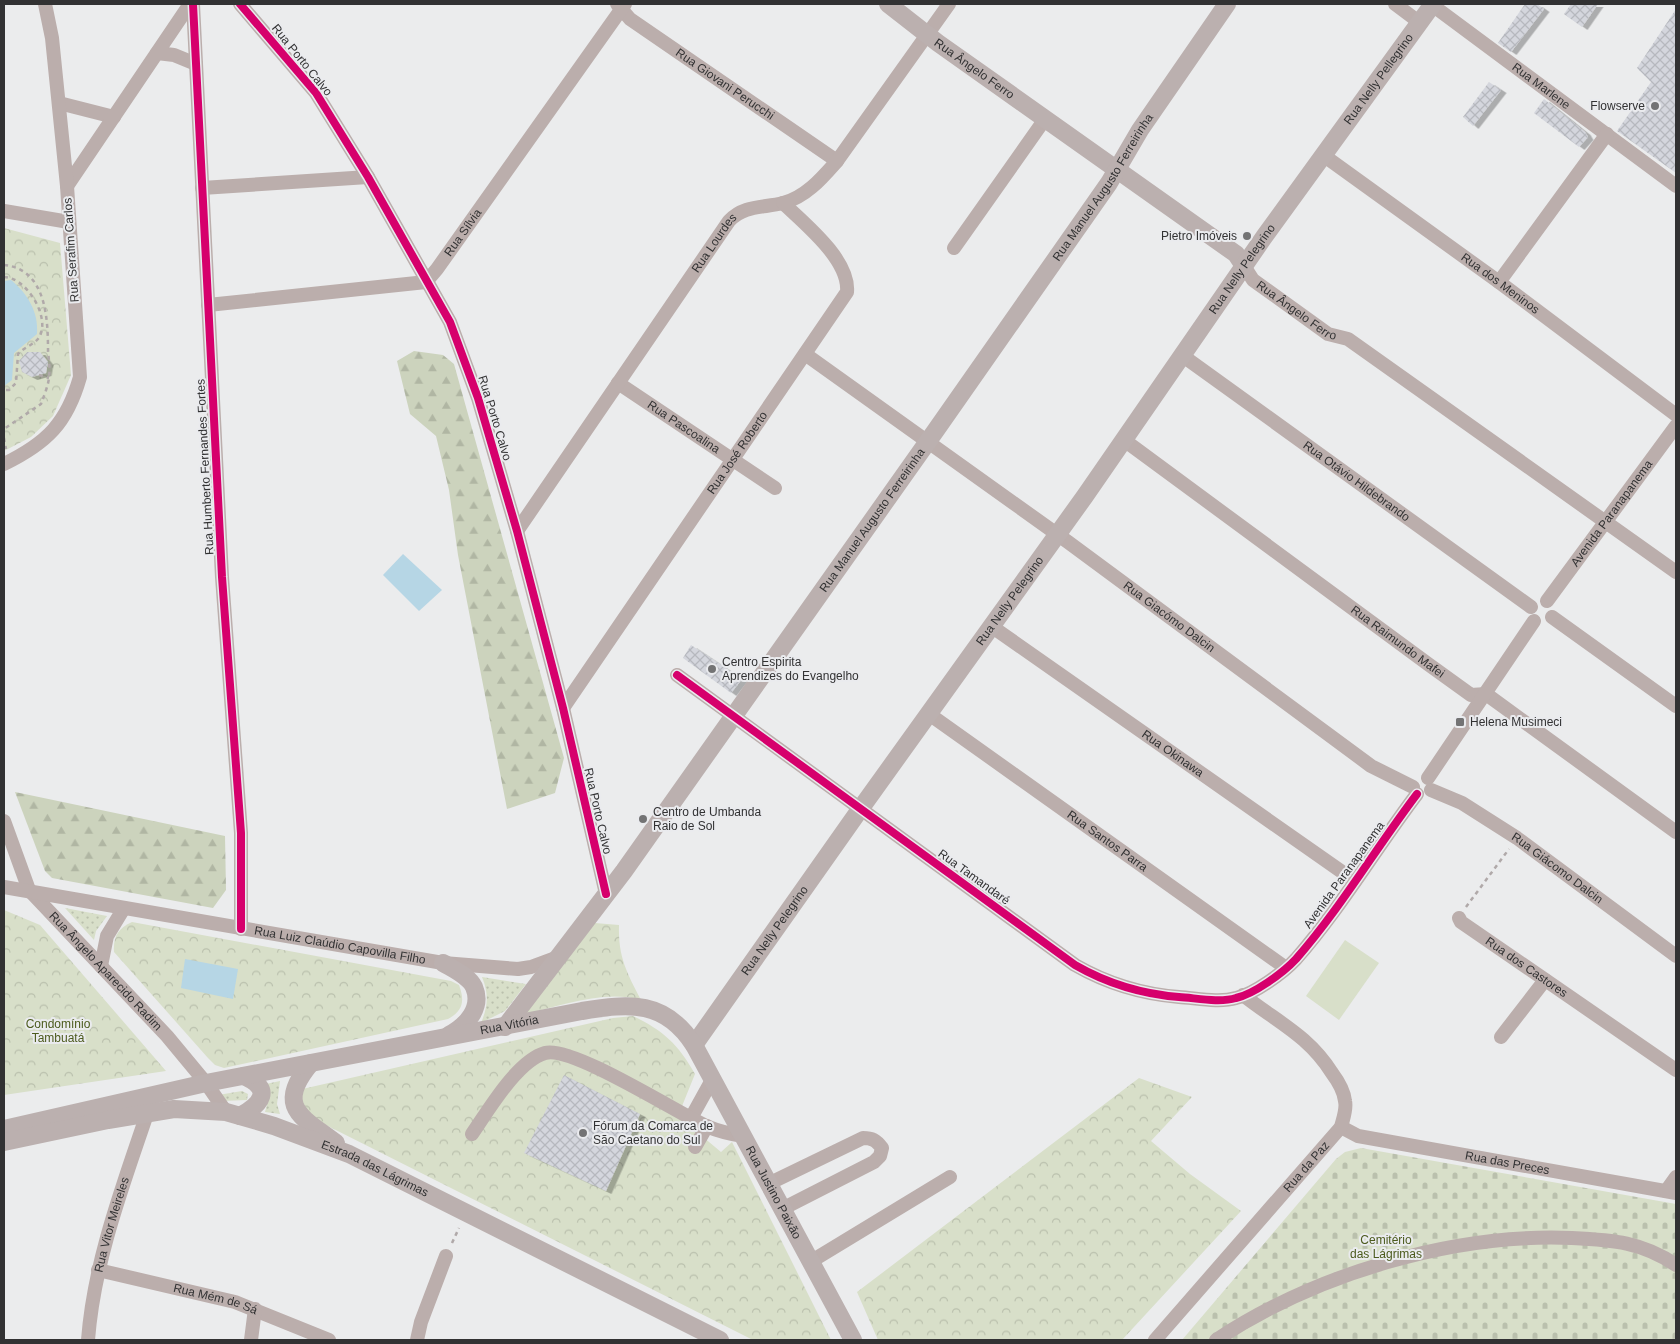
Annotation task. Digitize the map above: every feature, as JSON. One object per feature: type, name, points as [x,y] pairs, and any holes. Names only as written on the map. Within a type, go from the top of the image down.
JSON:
[{"type":"main road","name":"Rua Ângelo Ferro","points":[[888,4],[927,35],[1236,254],[1244,266]]},
{"type":"main road","name":"Rua Manuel Augusto Ferreirinha","points":[[505,1027],[606,894],[734,715],[1108,184],[1140,130],[1227,4]]},
{"type":"main road","name":"Rua Nelly Pellegrino","points":[[1323,155],[1432,4]]},
{"type":"main road","name":"Rua Nelly Pelegrino","points":[[694,1045],[1124,440],[1323,155]]},
{"type":"main road","points":[[439,1040],[461,1029],[468,1022],[474,1011],[476,998],[474,986],[465,977],[443,963]]},
{"type":"main road","name":"Rua Vitória","points":[[311,1064],[613,1006],[650,1007],[679,1025],[694,1045]]},
{"type":"main road","name":"Rua Justino Paixão","points":[[694,1045],[851,1339]]},
{"type":"main road","points":[[4,1129],[206,1083],[311,1064]]},
{"type":"main road","points":[[311,1064],[296,1084],[294,1097],[296,1109],[300,1116],[349,1154]]},
{"type":"main road","points":[[233,1114],[254,1109],[262,1097],[261,1089],[255,1082],[244,1076]]},
{"type":"main road","name":"Estrada das Lágrimas","points":[[4,1142],[178,1109],[233,1114],[274,1126],[349,1154],[720,1340]]},
{"type":"street","name":"Rua Serafim Carlos","points":[[4,464],[34,447],[58,427],[74,400],[80,377],[67,186],[52,38],[45,4]]},
{"type":"street","points":[[67,186],[192,4]]},
{"type":"street","name":"Rua Humberto Fernandes Fortes","points":[[192,4],[222,577],[241,833],[241,929]]},
{"type":"street","name":"Rua Porto Calvo","points":[[240,4],[316,93],[368,177],[450,322],[466,361],[517,531],[563,708],[606,894]]},
{"type":"street","name":"Rua Lourdes","points":[[517,531],[729,220],[742,210],[783,203],[797,198],[818,182],[838,162],[949,4]]},
{"type":"street","points":[[1394,4],[1419,22]]},
{"type":"street","name":"Rua Marlene","points":[[1432,4],[1676,186]]},
{"type":"street","name":"Rua Giovani Perucchi","points":[[621,6],[630,19],[838,162]]},
{"type":"street","name":"Rua Sílvia","points":[[426,282],[621,6]]},
{"type":"street","points":[[157,53],[174,55],[196,64]]},
{"type":"street","points":[[58,103],[114,117]]},
{"type":"street","points":[[954,248],[1046,119]]},
{"type":"street","points":[[1499,282],[1607,134]]},
{"type":"street","name":"Rua dos Meninos","points":[[1323,155],[1499,282],[1676,415]]},
{"type":"street","points":[[202,188],[368,177]]},
{"type":"street","name":"Rua José Roberto","points":[[563,708],[839,307],[847,292],[846,276],[835,257],[783,203]]},
{"type":"street","points":[[4,211],[69,222]]},
{"type":"street","name":"Rua Ângelo Ferro","points":[[1244,266],[1253,280],[1260,286],[1328,334],[1348,339],[1604,523],[1676,572]]},
{"type":"street","points":[[208,304],[426,282]]},
{"type":"street","points":[[805,354],[926,442]]},
{"type":"street","name":"Rua Otávio Hildebrando","points":[[1183,356],[1530,607]]},
{"type":"street","name":"Rua Pascoalina","points":[[618,384],[775,488]]},
{"type":"street","name":"Avenida Paranapanema","points":[[1547,601],[1676,426]]},
{"type":"street","name":"Rua Raimundo Mafei","points":[[1124,440],[1471,695],[1486,694],[1676,832]]},
{"type":"street","name":"Rua Giacómo Dalcin","points":[[926,442],[1057,534],[1371,766],[1415,791]]},
{"type":"street","points":[[1540,599],[1547,601],[1553,609],[1552,617],[1542,624],[1534,621],[1530,615],[1530,607],[1540,599]]},
{"type":"street","points":[[1552,617],[1676,706]]},
{"type":"street","points":[[1415,791],[1416,779],[1424,777],[1430,784],[1534,621]]},
{"type":"street","name":"Rua Okinawa","points":[[991,626],[1355,881]]},
{"type":"street","name":"Rua Tamandaré","points":[[677,675],[1075,965],[1099,979],[1128,989],[1168,996],[1210,999],[1236,998],[1261,986],[1286,968]]},
{"type":"street","name":"Rua Santos Parra","points":[[929,714],[1286,968]]},
{"type":"street","name":"Rua Giácomo Dalcin","points":[[1430,784],[1516,838],[1676,956]]},
{"type":"street","name":"Avenida Paranapanema","points":[[1286,968],[1355,881],[1415,791]]},
{"type":"street","name":"Rua Ângelo Aparecido Radim","points":[[4,821],[29,890],[173,1042],[233,1114]]},
{"type":"street","name":"Rua Luiz Claúdio Capovilla Filho","points":[[4,886],[443,963],[518,970],[559,957]]},
{"type":"street","points":[[101,966],[108,936],[124,908]]},
{"type":"street","name":"Rua dos Castores","points":[[1459,918],[1676,1070]]},
{"type":"street","points":[[1501,1038],[1546,980]]},
{"type":"street","points":[[1243,995],[1296,1032],[1313,1046],[1324,1060],[1336,1079],[1345,1100],[1341,1127]]},
{"type":"street","points":[[472,1134],[512,1078],[543,1053],[554,1052],[585,1064],[707,1126],[743,1136]]},
{"type":"street","points":[[691,1118],[712,1080]]},
{"type":"street","name":"Rua Vitor Meireles","points":[[88,1340],[98,1270],[126,1174],[147,1114]]},
{"type":"street","points":[[695,1147],[707,1126]]},
{"type":"street","name":"Rua das Preces","points":[[1341,1127],[1358,1136],[1671,1192]]},
{"type":"street","name":"Rua da Paz","points":[[1155,1340],[1341,1127]]},
{"type":"street","points":[[768,1184],[863,1138],[871,1138],[878,1141],[882,1148],[880,1156],[874,1162],[782,1209]]},
{"type":"street","points":[[1671,1192],[1676,1176]]},
{"type":"street","points":[[810,1262],[950,1177]]},
{"type":"street","points":[[1216,1340],[1265,1312],[1352,1274],[1448,1248],[1503,1239],[1548,1237],[1597,1239],[1633,1244],[1658,1253],[1676,1265]]},
{"type":"street","points":[[417,1340],[421,1322],[446,1256]]},
{"type":"street","name":"Rua Mém de Sá","points":[[98,1270],[201,1293],[255,1309],[329,1340]]},
{"type":"street","points":[[251,1340],[255,1309]]},
{"type":"path","points":[[4,265],[13,266],[35,281],[44,298],[48,328],[49,378],[41,404],[4,429]]},
{"type":"path","points":[[4,277],[12,277],[24,286],[38,306],[42,326],[41,334],[36,342],[18,354],[19,368],[16,383],[8,390],[4,390]]},
{"type":"path","points":[[39,375],[49,378]]},
{"type":"path","points":[[4,438],[6,450]]},
{"type":"path","points":[[1459,918],[1516,838]]},
{"type":"path","points":[[446,1256],[466,1213]]},
{"type":"green space","points":[[4,228],[60,243],[71,375],[53,416],[31,437],[4,451]]},
{"type":"green space","points":[[414,351],[443,355],[454,364],[564,758],[555,793],[507,809],[458,555],[449,490],[436,436],[410,414],[397,361]]},
{"type":"green space","points":[[15,792],[225,836],[226,890],[213,908],[52,878],[45,871]]},
{"type":"green space","points":[[65,908],[107,916],[96,931],[94,940]]},
{"type":"green space","name":"Condomínio Tambuatá","points":[[4,910],[40,925],[166,1071],[4,1095]]},
{"type":"green space","points":[[132,922],[451,981],[459,985],[462,996],[460,1009],[448,1019],[224,1068],[215,1065],[208,1058],[114,952],[114,942],[117,934],[123,927]]},
{"type":"green space","points":[[595,923],[619,925],[620,946],[624,964],[641,1000],[627,997],[598,997],[525,1014]]},
{"type":"green space","points":[[1345,940],[1379,963],[1339,1020],[1306,996]]},
{"type":"green space","points":[[482,977],[526,984],[505,1011],[481,1023],[487,1000]]},
{"type":"green space","points":[[633,1016],[669,1039],[689,1064],[695,1074],[678,1116],[721,1152],[732,1142],[831,1340],[753,1340],[302,1113],[298,1090],[613,1018]]},
{"type":"green space","points":[[1139,1078],[1192,1097],[1151,1141],[1190,1174],[1241,1211],[1122,1340],[878,1340],[857,1292]]},
{"type":"green space","points":[[280,1081],[277,1104],[280,1114],[265,1112],[269,1097],[266,1084]]},
{"type":"green space","points":[[242,1091],[248,1094],[247,1100],[222,1101],[218,1095]]},
{"type":"green space","name":"Cemitério das Lágrimas","points":[[1361,1148],[1676,1204],[1676,1340],[1182,1340],[1336,1159],[1345,1152]]},
{"type":"water","points":[[11,280],[31,304],[36,318],[37,334],[14,353],[12,380],[4,386],[4,281]]},
{"type":"water","points":[[403,554],[442,590],[419,611],[383,575]]},
{"type":"water","points":[[185,959],[238,969],[233,999],[181,988]]},
{"type":"building","points":[[1525,4],[1537,4],[1544,9],[1511,52],[1498,43]]},
{"type":"building","points":[[1571,4],[1598,4],[1582,27],[1564,14]]},
{"type":"building","name":"Flowserve","points":[[1676,9],[1676,173],[1617,131],[1651,82],[1637,68]]},
{"type":"building","points":[[1489,82],[1501,90],[1473,126],[1463,117]]},
{"type":"building","points":[[1544,99],[1585,132],[1588,137],[1579,147],[1534,113]]},
{"type":"building","points":[[27,352],[40,352],[48,362],[46,373],[32,377],[22,372],[19,361]]},
{"type":"building","name":"Centro Espirita Aprendizes do Evangelho","points":[[691,645],[742,679],[731,693],[683,658]]},
{"type":"building","name":"Fórum da Comarca de São Caetano do Sul","points":[[564,1075],[640,1114],[606,1191],[524,1153]]},
{"type":"cycle path","points":[[193,4],[222,577],[241,833],[241,929]]},
{"type":"cycle path","points":[[240,4],[316,93],[368,177],[450,322],[478,398],[517,531],[563,708],[606,894]]},
{"type":"cycle path","points":[[677,675],[1075,965],[1112,983],[1138,991],[1165,996],[1208,1000],[1222,1000],[1243,996],[1259,988],[1284,970],[1296,959],[1328,920],[1417,794]]},
{"type":"place","name":"Flowserve","points":[[1655,106]]},
{"type":"place","name":"Pietro Imóveis","points":[[1247,236]]},
{"type":"place","name":"Centro Espirita Aprendizes do Evangelho","points":[[712,669]]},
{"type":"place","name":"Helena Musimeci","points":[[1460,722]]},
{"type":"place","name":"Centro de Umbanda Raio de Sol","points":[[643,819]]},
{"type":"place","name":"Fórum da Comarca de São Caetano do Sul","points":[[583,1133]]}]
